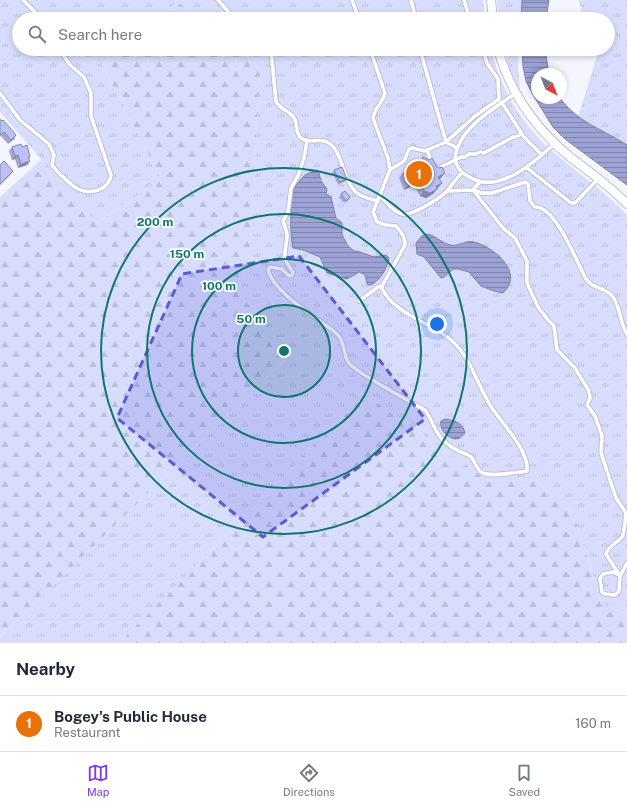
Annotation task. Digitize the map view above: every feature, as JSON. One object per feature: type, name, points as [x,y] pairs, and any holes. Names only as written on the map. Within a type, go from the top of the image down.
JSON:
[{"type":"street","points":[[491,0],[492,12]]},
{"type":"street","points":[[500,56],[507,76],[532,118],[555,143],[627,204]]},
{"type":"lane","points":[[23,0],[35,12]]},
{"type":"lane","points":[[218,0],[229,12]]},
{"type":"lane","points":[[352,0],[356,12]]},
{"type":"lane","points":[[411,0],[414,12]]},
{"type":"lane","points":[[464,0],[468,12]]},
{"type":"lane","points":[[0,93],[20,120],[49,144],[54,155],[52,165],[55,169],[77,188],[85,191],[102,189],[110,180],[111,175],[91,116],[91,93],[84,76],[70,65],[64,56]]},
{"type":"lane","points":[[272,56],[276,102],[280,108],[290,113],[295,119],[300,138],[307,141],[320,140],[328,142],[335,149],[350,184],[357,193],[377,201]]},
{"type":"lane","points":[[307,141],[304,158],[298,176],[291,188],[288,212],[283,220],[287,235],[284,254],[285,260],[293,272],[292,275],[289,276],[282,269],[270,267],[268,270],[273,280],[290,298],[341,338],[348,362],[352,366],[376,382],[425,410],[430,416],[441,439],[458,451],[472,458],[482,473],[490,475],[527,471],[528,464],[522,451],[491,407],[470,364],[460,350],[451,340],[399,309],[384,293],[382,286],[405,245],[405,241],[400,229],[396,226],[377,222],[373,212],[390,170],[388,158],[373,118],[374,113],[382,101],[385,93],[372,56]]},
{"type":"lane","points":[[422,56],[446,142],[457,148]]},
{"type":"lane","points":[[486,56],[487,63],[498,79],[499,99],[501,104],[521,134],[542,155]]},
{"type":"lane","points":[[516,93],[482,117],[467,132],[457,148],[454,161],[462,173],[480,182],[490,183],[507,178],[526,167],[555,143]]},
{"type":"lane","points":[[390,170],[404,161],[409,150],[412,148],[427,150],[446,142],[475,116],[499,99]]},
{"type":"lane","points":[[427,150],[430,160],[436,170],[469,154],[476,154],[480,152],[484,153],[513,137],[516,138],[521,134]]},
{"type":"lane","points":[[526,167],[574,204],[598,178]]},
{"type":"lane","points":[[379,195],[397,211],[404,215],[411,213],[448,191],[454,181],[462,173]]},
{"type":"lane","points":[[473,190],[480,182]]},
{"type":"lane","points":[[448,191],[473,190],[481,193],[492,193],[525,182],[528,184],[530,201],[535,207],[539,207],[547,211],[568,241],[587,281],[595,288],[607,291],[613,297],[622,320],[623,329],[627,334]]},
{"type":"lane","points":[[473,190],[503,228],[515,238],[527,261],[527,283],[538,308],[554,326],[557,350],[575,368],[589,391],[590,398],[587,405],[595,416],[602,436],[601,453],[616,498],[626,513],[623,536],[607,550],[606,554],[620,576]]},
{"type":"lane","points":[[359,301],[378,286],[382,286]]},
{"type":"lane","points":[[620,576],[613,572],[603,574],[600,579],[602,592],[605,594],[615,595],[619,591],[620,576],[627,563]]},
{"type":"highlighted area","points":[[299,256],[425,419],[263,537],[117,418],[182,274]]},
{"type":"green space","points":[[0,0],[483,0],[484,12],[190,12],[178,2],[166,12],[12,12],[12,56],[112,56],[102,64],[161,179],[97,223],[0,112]]},
{"type":"green space","points":[[497,0],[522,0],[521,12],[498,12]]},
{"type":"green space","points":[[579,0],[627,0],[627,145],[578,117],[597,56],[615,56],[615,12],[582,12]]},
{"type":"green space","points":[[178,2],[190,12],[166,12]]},
{"type":"green space","points":[[112,56],[245,56],[260,68],[250,258],[237,293],[294,351],[0,637],[0,197],[42,159],[97,223],[161,179],[102,64]]},
{"type":"green space","points":[[245,56],[493,56],[500,77],[513,104],[540,140],[599,189],[627,215],[627,614],[602,605],[574,515],[536,480],[489,481],[365,395],[119,643],[0,643],[0,637],[294,351],[237,293],[250,258],[260,68]]},
{"type":"green space","points":[[506,56],[519,56],[520,91]]},
{"type":"green space","points":[[365,395],[489,481],[536,480],[574,515],[602,605],[627,614],[627,643],[119,643]]},
{"type":"shaded area","points":[[522,0],[549,0],[547,12],[521,12]]},
{"type":"shaded area","points":[[522,56],[546,56],[548,68],[531,68],[531,91],[526,81]]},
{"type":"shaded area","points":[[539,104],[565,104],[574,113],[591,125],[627,145],[627,185],[565,139],[553,127]]},
{"type":"shaded area","points":[[314,171],[319,173],[321,181],[327,189],[326,194],[331,197],[336,218],[342,223],[342,235],[348,246],[354,251],[374,257],[386,255],[389,258],[384,272],[377,281],[372,284],[368,285],[365,275],[359,272],[347,279],[327,273],[320,257],[303,250],[293,248],[291,237],[291,204],[293,192],[301,179]]},
{"type":"shaded area","points":[[428,234],[450,245],[474,242],[490,249],[498,255],[509,269],[511,277],[509,285],[503,293],[494,291],[481,286],[469,272],[458,269],[453,269],[441,278],[424,257],[417,254],[416,243],[422,236]]},
{"type":"shaded area","points":[[445,419],[452,420],[460,424],[465,433],[463,436],[455,439],[447,435],[441,427],[441,421]]},
{"type":"building","points":[[0,119],[2,121],[3,120],[16,135],[11,140],[4,132],[1,135],[0,134]]},
{"type":"building","points":[[21,144],[22,147],[27,145],[30,157],[28,158],[30,161],[21,164],[18,155],[15,156],[12,147]]},
{"type":"building","points":[[423,157],[429,160],[432,158],[437,167],[442,167],[445,173],[438,177],[442,183],[436,186],[437,189],[430,193],[424,191],[418,180],[408,185],[403,173],[421,164]]},
{"type":"building","points":[[4,161],[13,171],[0,184],[0,165]]},
{"type":"building","points":[[342,167],[347,179],[340,182],[334,170]]},
{"type":"building","points":[[345,191],[350,197],[346,201],[341,194]]},
{"type":"place","name":"Bogey's Public House","points":[[419,174]]}]
